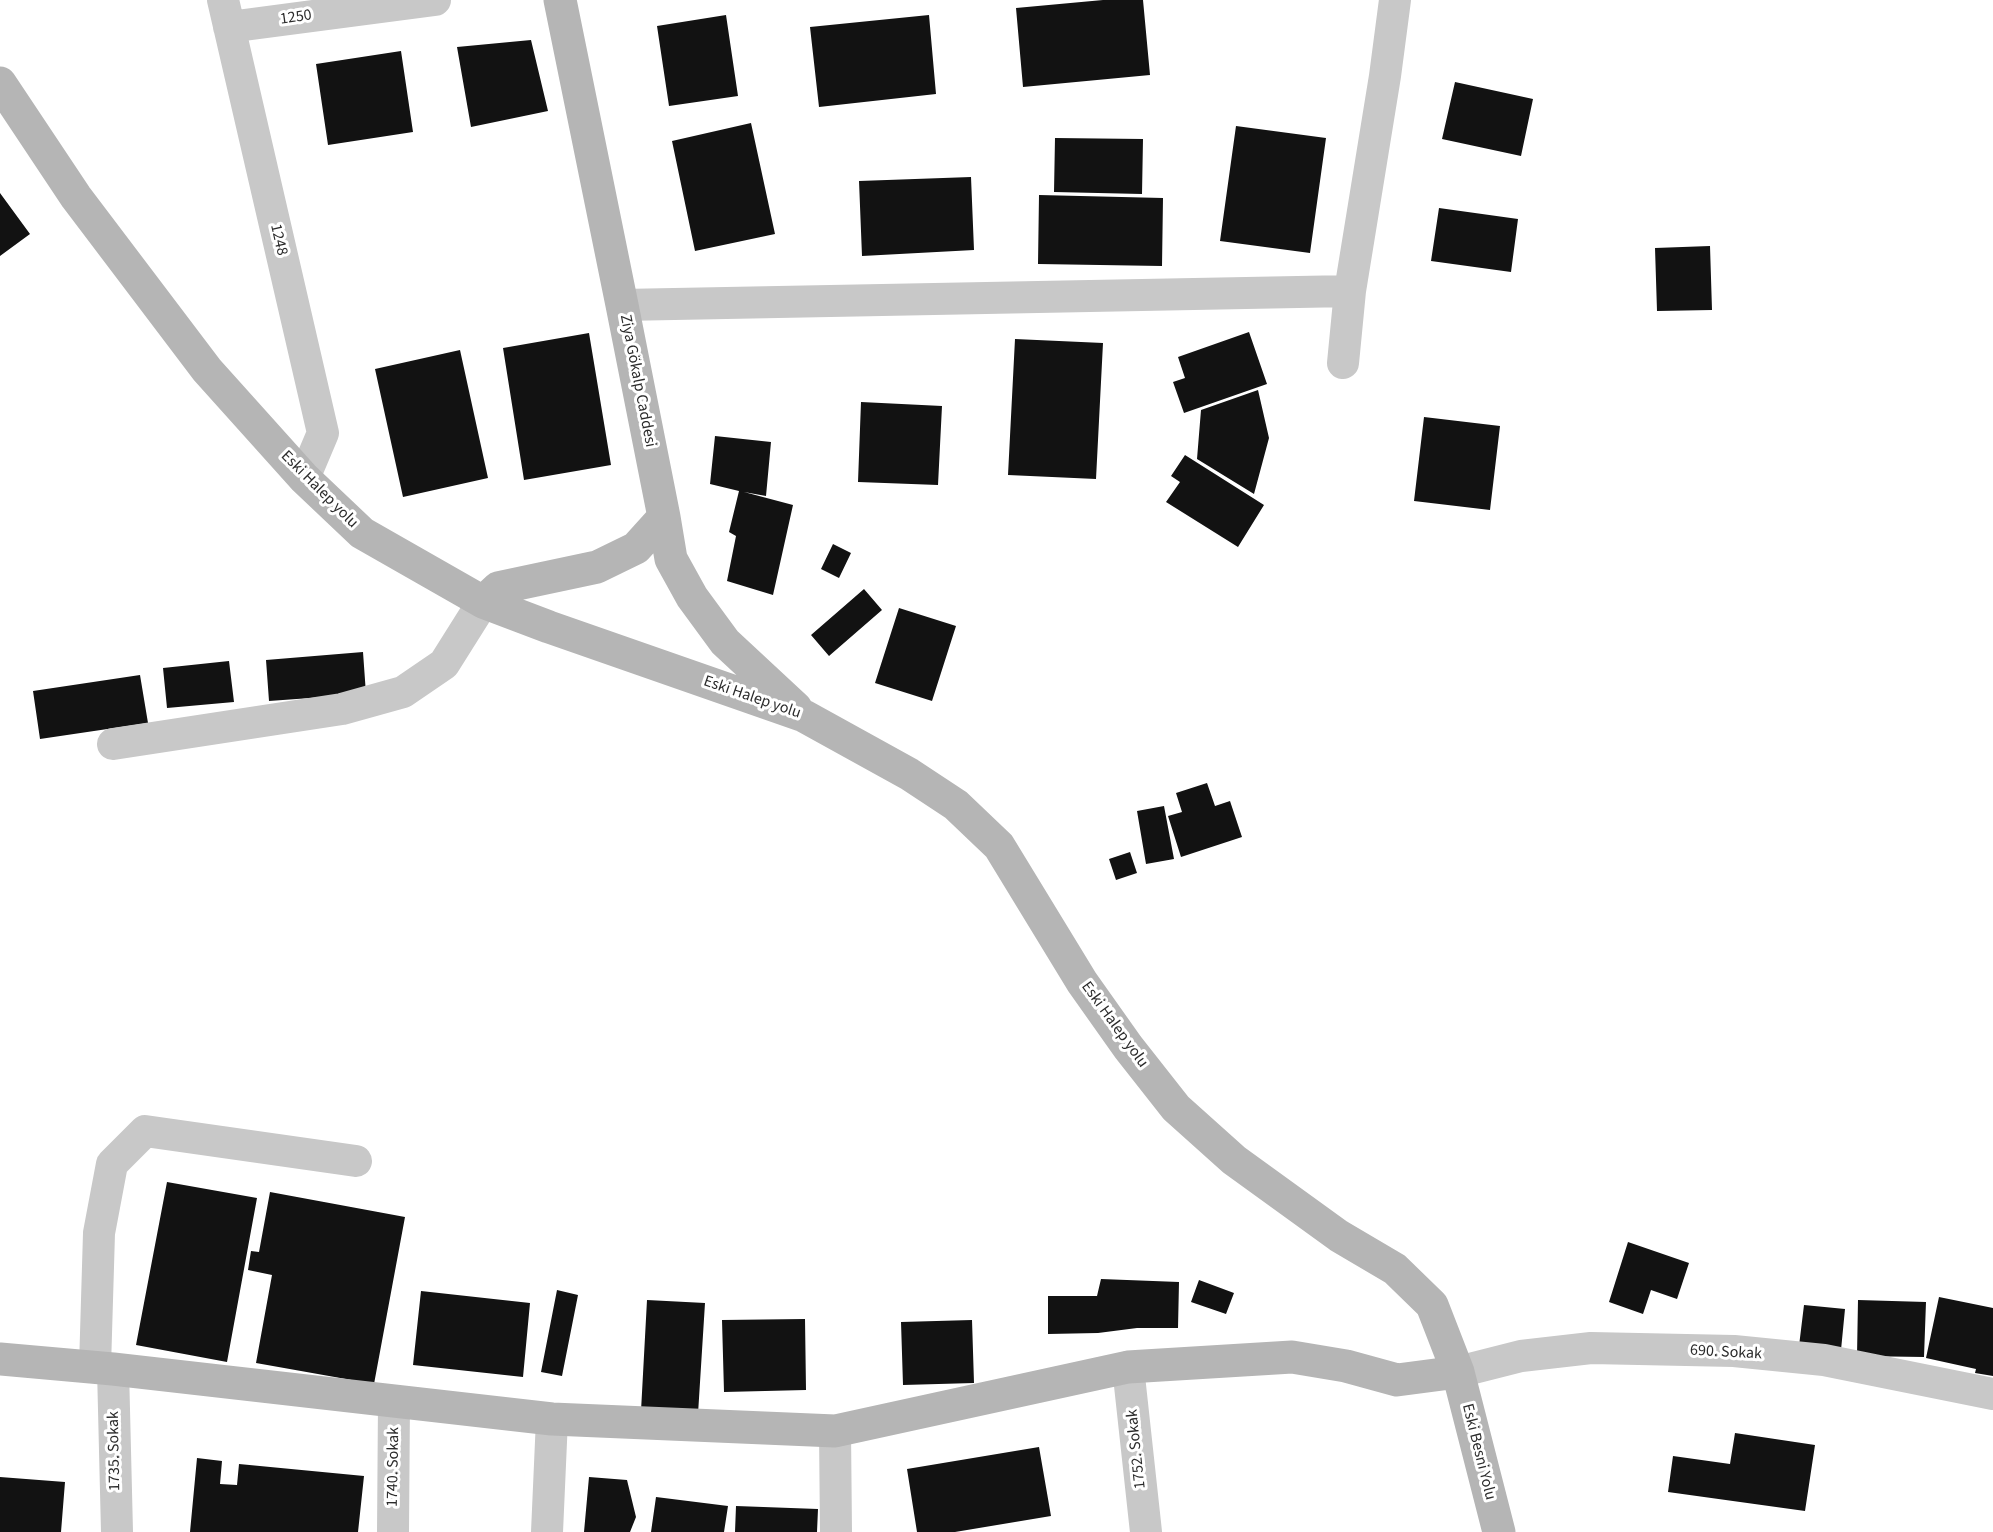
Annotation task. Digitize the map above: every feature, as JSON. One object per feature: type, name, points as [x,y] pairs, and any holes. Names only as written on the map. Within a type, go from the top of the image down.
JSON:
[{"type":"street","name":"1250","points":[[226,14],[435,0]]},
{"type":"street","name":"Ziya Gökalp Caddesi","points":[[560,0],[664,517],[670,559],[692,597],[725,642],[804,716]]},
{"type":"street","points":[[1343,363],[1350,291],[1395,0]]},
{"type":"street","name":"1248","points":[[226,14],[323,433],[304,478]]},
{"type":"street","name":"Eski Halep yolu","points":[[0,83],[76,196],[207,370],[304,478],[362,533],[483,602],[804,716],[909,774],[956,805],[999,846],[1082,982],[1128,1047],[1176,1108],[1234,1160],[1340,1236],[1395,1269],[1432,1305],[1458,1372]]},
{"type":"street","points":[[622,305],[1350,291]]},
{"type":"street","points":[[113,744],[342,709],[403,692],[444,664],[483,602],[498,588],[597,567],[636,548],[664,517]]},
{"type":"street","name":"1735. Sokak","points":[[117,1532],[104,1368],[99,1233],[111,1164],[145,1131],[356,1161]]},
{"type":"street","name":"690. Sokak","points":[[1458,1372],[1521,1356],[1591,1348],[1734,1352],[1824,1360],[1993,1394]]},
{"type":"street","points":[[0,1359],[104,1368],[552,1419],[835,1431],[1128,1367],[1292,1357],[1346,1366],[1397,1380],[1458,1372]]},
{"type":"street","name":"1752. Sokak","points":[[1128,1367],[1146,1532]]},
{"type":"street","name":"Eski Besni Yolu","points":[[1458,1372],[1499,1532]]},
{"type":"street","name":"1740. Sokak","points":[[393,1532],[394,1402]]},
{"type":"street","points":[[547,1532],[552,1419]]},
{"type":"street","points":[[835,1431],[836,1532]]},
{"type":"building","points":[[1103,0],[1143,0],[1150,75],[1023,87],[1016,8]]},
{"type":"building","points":[[726,15],[738,96],[669,106],[657,26]]},
{"type":"building","points":[[929,15],[936,94],[819,107],[810,27]]},
{"type":"building","points":[[531,40],[548,111],[471,127],[457,47]]},
{"type":"building","points":[[401,51],[413,132],[328,145],[316,64]]},
{"type":"building","points":[[1455,82],[1533,99],[1521,156],[1442,139]]},
{"type":"building","points":[[751,123],[775,234],[695,251],[672,141]]},
{"type":"building","points":[[1236,126],[1326,138],[1310,253],[1220,241]]},
{"type":"building","points":[[1055,138],[1143,139],[1142,194],[1054,192]]},
{"type":"building","points":[[971,177],[974,250],[862,256],[859,181]]},
{"type":"building","points":[[0,193],[30,234],[0,256]]},
{"type":"building","points":[[1039,195],[1163,198],[1162,266],[1038,264]]},
{"type":"building","points":[[1439,208],[1518,219],[1511,272],[1431,261]]},
{"type":"building","points":[[1710,246],[1712,310],[1657,311],[1655,248]]},
{"type":"building","points":[[1249,332],[1267,384],[1184,413],[1173,382],[1185,378],[1178,357]]},
{"type":"building","points":[[589,333],[611,465],[524,480],[503,348]]},
{"type":"building","points":[[1015,339],[1103,343],[1096,479],[1008,475]]},
{"type":"building","points":[[460,350],[488,478],[403,497],[375,369]]},
{"type":"building","points":[[1258,390],[1269,438],[1254,494],[1197,459],[1201,410]]},
{"type":"building","points":[[861,402],[942,406],[938,485],[858,482]]},
{"type":"building","points":[[1424,417],[1500,426],[1490,510],[1414,501]]},
{"type":"building","points":[[715,436],[771,442],[766,496],[744,492],[793,505],[773,595],[727,581],[736,536],[729,532],[739,491],[710,484]]},
{"type":"building","points":[[1185,455],[1264,505],[1238,547],[1166,502],[1180,482],[1171,476]]},
{"type":"building","points":[[833,544],[851,553],[839,578],[821,569]]},
{"type":"building","points":[[864,589],[882,610],[829,656],[811,635]]},
{"type":"building","points":[[899,608],[956,626],[932,701],[875,683]]},
{"type":"building","points":[[363,652],[366,694],[269,701],[266,660]]},
{"type":"building","points":[[229,661],[234,702],[167,708],[163,668]]},
{"type":"building","points":[[140,675],[148,723],[40,739],[33,691]]},
{"type":"building","points":[[1207,783],[1215,806],[1230,801],[1242,837],[1181,857],[1168,816],[1182,812],[1176,793]]},
{"type":"building","points":[[1164,806],[1174,859],[1146,864],[1137,811]]},
{"type":"building","points":[[1130,852],[1137,873],[1116,880],[1109,859]]},
{"type":"building","points":[[167,1182],[257,1198],[227,1362],[136,1345]]},
{"type":"building","points":[[270,1192],[405,1217],[374,1384],[256,1363],[272,1275],[248,1270],[251,1251],[259,1252]]},
{"type":"building","points":[[1628,1242],[1689,1263],[1677,1299],[1651,1290],[1643,1314],[1609,1302]]},
{"type":"building","points":[[1101,1279],[1179,1282],[1178,1328],[1137,1328],[1098,1333],[1048,1334],[1048,1296],[1097,1296]]},
{"type":"building","points":[[1199,1280],[1234,1293],[1226,1314],[1191,1302]]},
{"type":"building","points":[[557,1290],[578,1295],[562,1376],[541,1372]]},
{"type":"building","points":[[421,1291],[530,1303],[523,1377],[413,1365]]},
{"type":"building","points":[[1939,1297],[1993,1308],[1993,1376],[1975,1373],[1976,1369],[1926,1358]]},
{"type":"building","points":[[647,1300],[705,1303],[698,1414],[641,1411]]},
{"type":"building","points":[[1858,1300],[1926,1302],[1924,1357],[1857,1356]]},
{"type":"building","points":[[1804,1305],[1845,1309],[1841,1350],[1799,1346]]},
{"type":"building","points":[[805,1319],[806,1390],[724,1392],[722,1320]]},
{"type":"building","points":[[972,1320],[974,1383],[903,1385],[901,1322]]},
{"type":"building","points":[[1735,1433],[1815,1445],[1805,1511],[1668,1492],[1673,1456],[1730,1464]]},
{"type":"building","points":[[1039,1447],[1051,1516],[955,1532],[917,1532],[907,1469]]},
{"type":"building","points":[[197,1458],[222,1461],[220,1484],[237,1485],[239,1464],[364,1476],[358,1532],[190,1532]]},
{"type":"building","points":[[0,1477],[65,1482],[61,1532],[0,1532]]},
{"type":"building","points":[[589,1477],[627,1480],[636,1517],[630,1532],[584,1532]]},
{"type":"building","points":[[656,1497],[728,1506],[724,1532],[651,1532]]},
{"type":"building","points":[[736,1506],[818,1509],[817,1532],[735,1532]]}]
